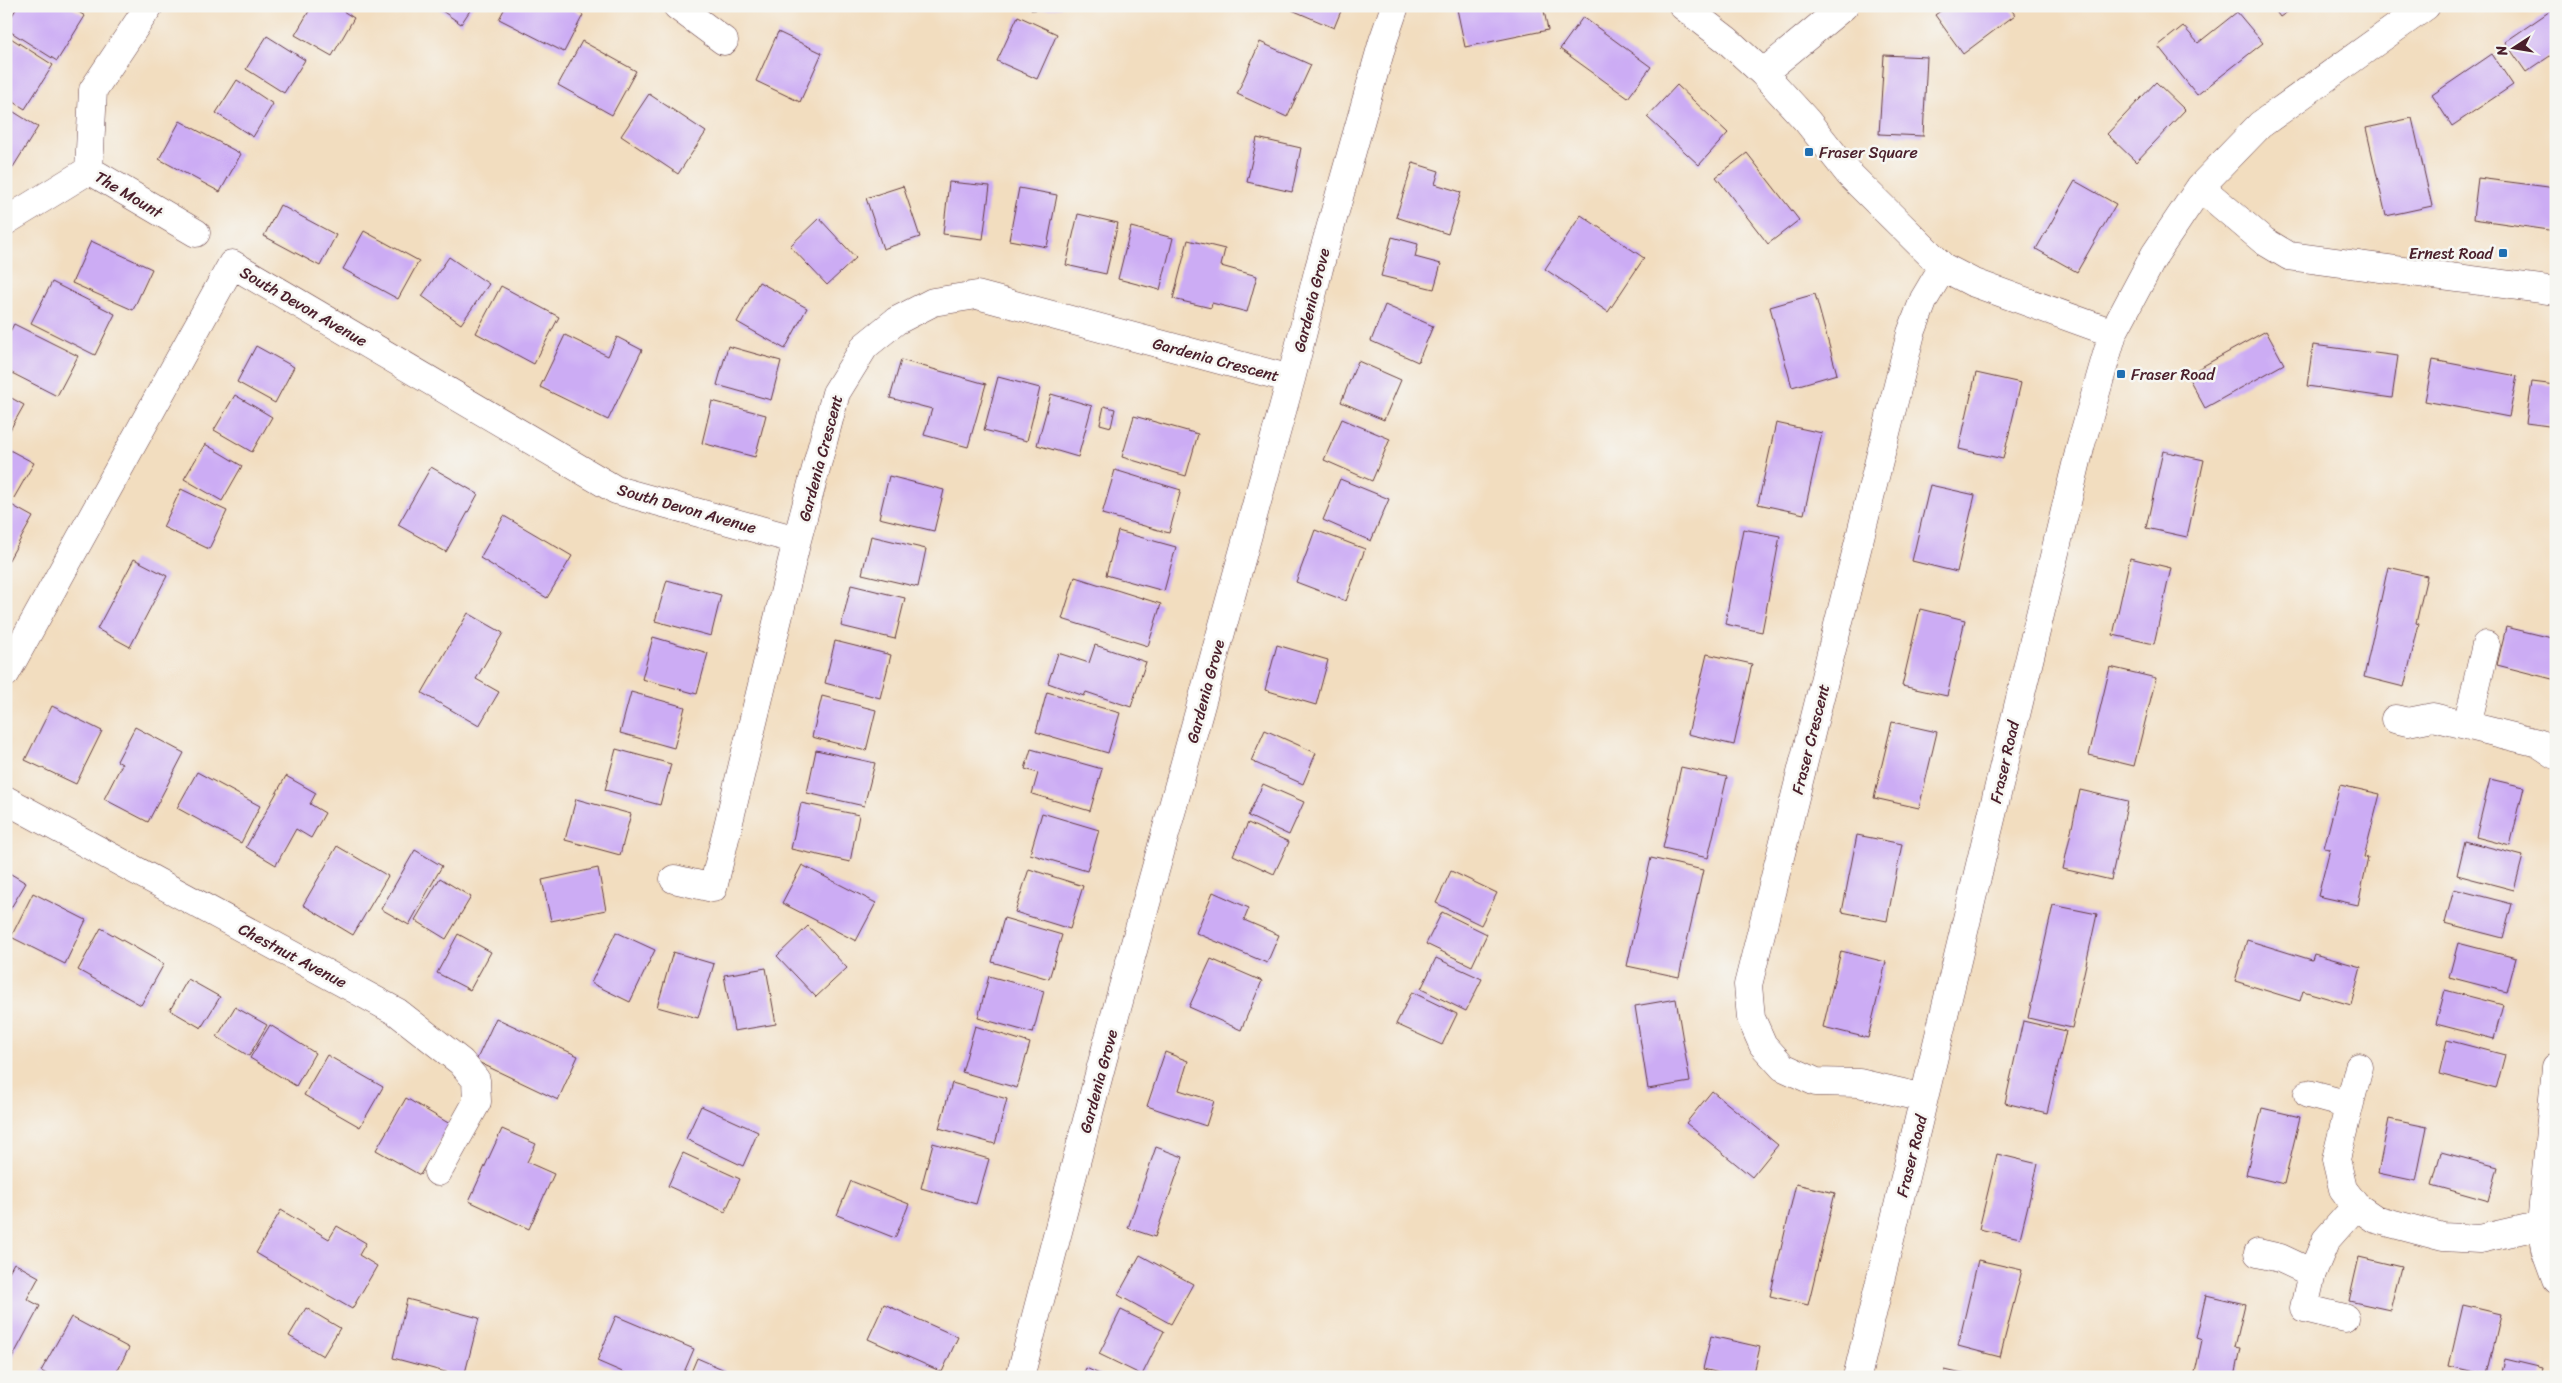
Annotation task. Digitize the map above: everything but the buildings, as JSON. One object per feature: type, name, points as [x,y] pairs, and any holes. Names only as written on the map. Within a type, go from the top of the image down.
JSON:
[{"type":"street","name":"The Mount","points":[[149,6],[93,90],[89,170],[196,233]]},
{"type":"street","points":[[677,6],[724,41]]},
{"type":"street","name":"Gardenia Grove","points":[[1020,1377],[1103,1059],[1291,379],[1358,126],[1395,6]]},
{"type":"street","points":[[1683,6],[1727,40],[1764,74],[1807,121],[1850,175],[1942,267],[1972,282],[2113,333]]},
{"type":"street","points":[[1764,74],[1844,6]]},
{"type":"street","name":"Fraser Road","points":[[1857,1377],[2079,453],[2113,333],[2155,254],[2200,187],[2260,125],[2426,6]]},
{"type":"street","points":[[6,221],[89,170]]},
{"type":"street","points":[[2200,187],[2264,240],[2289,256],[2556,291]]},
{"type":"street","name":"South Devon Avenue","points":[[6,673],[232,264],[616,490],[797,540]]},
{"type":"street","name":"Fraser Crescent","points":[[1924,1098],[1859,1083],[1816,1082],[1783,1067],[1763,1045],[1751,1018],[1748,985],[1911,333],[1924,299],[1942,267]]},
{"type":"street","name":"Gardenia Crescent","points":[[674,880],[713,888],[797,540],[836,393],[865,346],[896,321],[933,302],[978,295],[1291,379]]},
{"type":"street","points":[[2467,725],[2486,645]]},
{"type":"street","points":[[2395,719],[2408,722],[2433,717],[2538,743],[2556,754]]},
{"type":"street","name":"Chestnut Avenue","points":[[6,800],[397,1012],[462,1062],[476,1080],[477,1102],[438,1172]]},
{"type":"street","points":[[2359,1067],[2336,1159],[2343,1189],[2356,1206],[2375,1219],[2443,1237],[2480,1239],[2541,1225]]},
{"type":"street","points":[[2556,1067],[2541,1225],[2545,1249],[2556,1279]]},
{"type":"street","points":[[2308,1094],[2349,1106]]},
{"type":"street","points":[[2345,1318],[2304,1308],[2312,1273],[2326,1240],[2356,1206]]},
{"type":"street","points":[[2258,1253],[2280,1258],[2312,1273]]},
{"type":"place","name":"Fraser Square","points":[[1809,152]]},
{"type":"place","name":"Ernest Road","points":[[2503,253]]},
{"type":"place","name":"Fraser Road","points":[[2121,374]]}]
